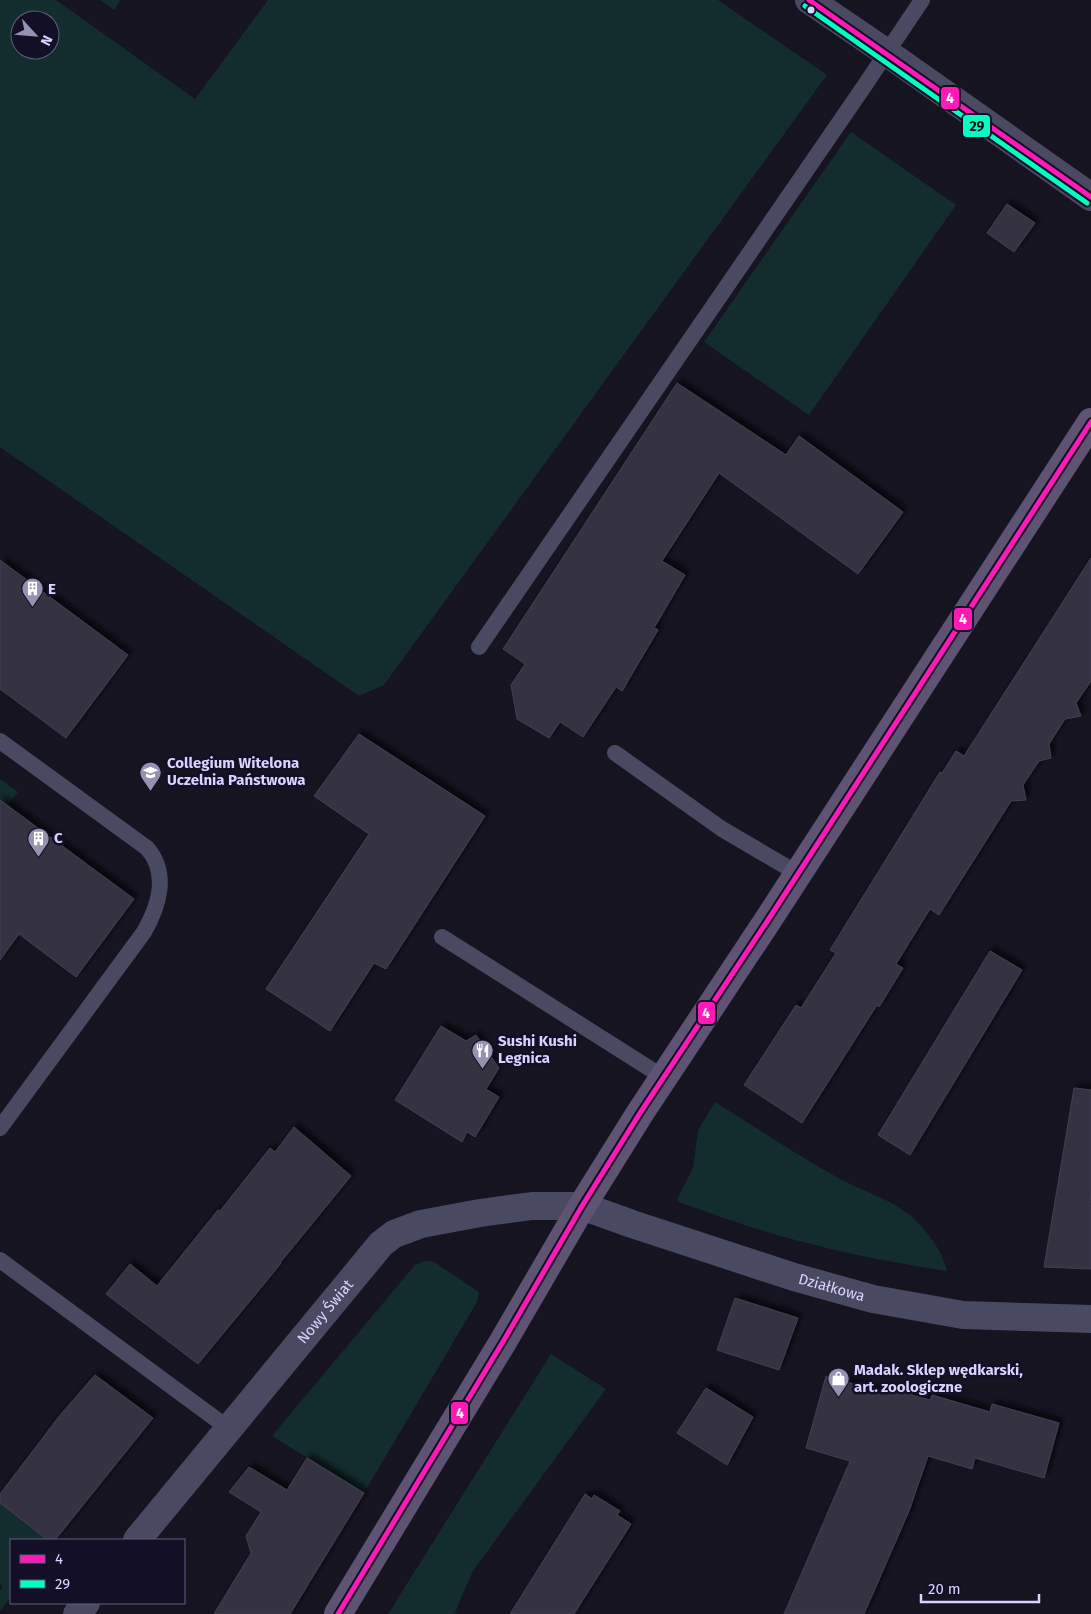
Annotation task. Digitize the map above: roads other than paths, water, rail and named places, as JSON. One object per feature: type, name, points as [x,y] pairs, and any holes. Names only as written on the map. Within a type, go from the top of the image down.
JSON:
[{"type":"main road","points":[[338,1614],[504,1340],[582,1206],[663,1077],[1089,431]]},
{"type":"street","points":[[809,0],[1091,197]]},
{"type":"street","name":"Nowy Świat","points":[[138,1539],[388,1236],[420,1224],[480,1213],[532,1206],[582,1206]]},
{"type":"street","name":"Działkowa","points":[[582,1206],[794,1277],[873,1299],[963,1315],[1091,1320]]},
{"type":"street","points":[[77,1614],[85,1604]]},
{"type":"lane","points":[[479,647],[922,0]]},
{"type":"lane","points":[[0,741],[147,848],[157,864],[160,890],[156,909],[144,932],[0,1128]]},
{"type":"lane","points":[[615,753],[722,829],[797,873]]},
{"type":"lane","points":[[442,937],[663,1077]]},
{"type":"lane","points":[[0,1260],[228,1428]]},
{"type":"place","name":"E","points":[[32,608]]},
{"type":"place","name":"Collegium Witelona Uczelnia Państwowa","points":[[151,791]]},
{"type":"place","name":"C","points":[[38,857]]},
{"type":"place","name":"Sushi Kushi Legnica","points":[[482,1069]]},
{"type":"place","name":"Madak. Sklep wędkarski, art. zoologiczne","points":[[838,1398]]}]
